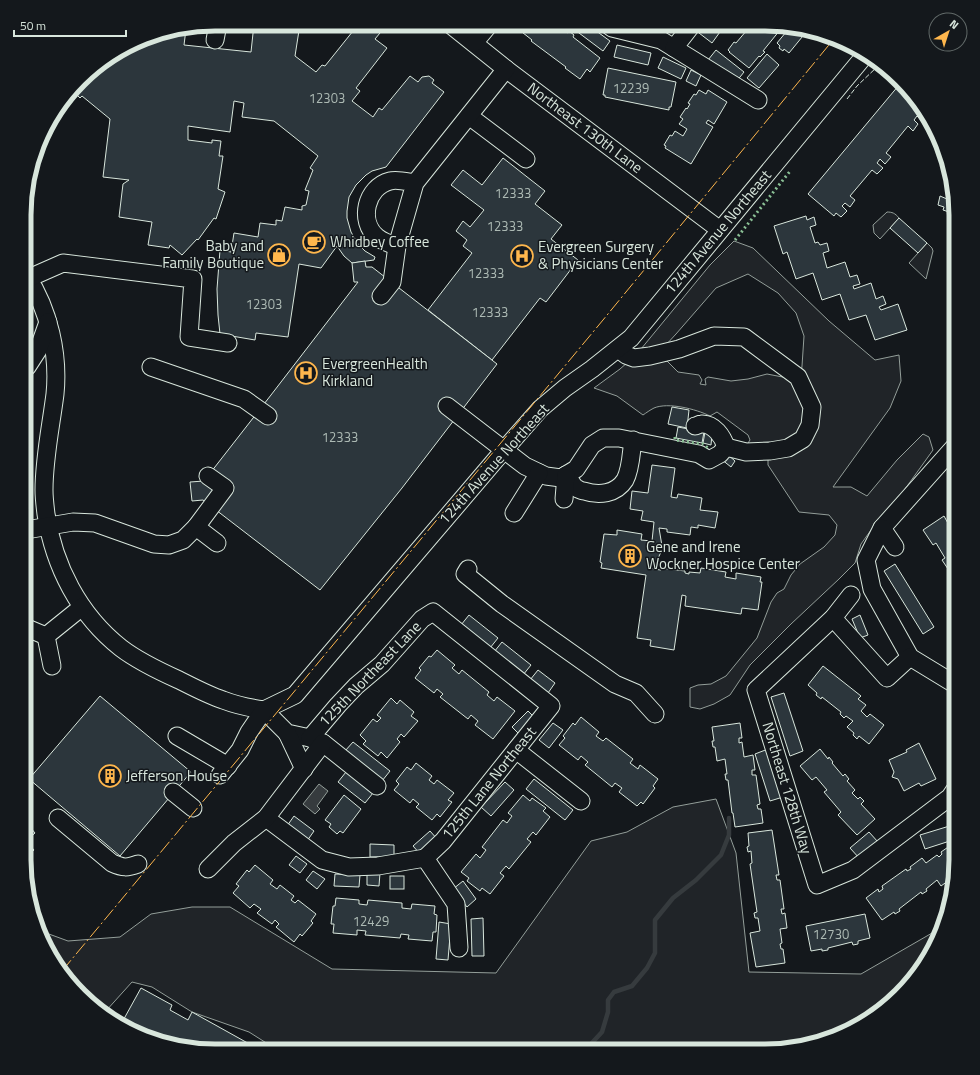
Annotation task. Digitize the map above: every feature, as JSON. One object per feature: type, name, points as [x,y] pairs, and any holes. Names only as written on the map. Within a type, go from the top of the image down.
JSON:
[{"type":"street","name":"Northeast 130th Lane","points":[[459,31],[506,69],[720,230]]},
{"type":"street","points":[[474,43],[484,31]]},
{"type":"street","points":[[624,31],[662,40],[758,100]]},
{"type":"street","points":[[674,48],[687,31]]},
{"type":"street","name":"124th Avenue Northeast","points":[[264,710],[295,695],[540,409],[631,338],[862,59]]},
{"type":"street","points":[[381,296],[392,282],[397,246],[415,183],[506,69]]},
{"type":"street","points":[[469,116],[526,159]]},
{"type":"street","points":[[397,246],[386,243],[376,237],[369,226],[366,214],[368,201],[374,191],[382,184],[392,180],[415,183]]},
{"type":"street","points":[[31,276],[63,263],[193,279],[189,338],[228,343]]},
{"type":"street","points":[[31,283],[42,305],[48,322],[55,354],[55,392],[44,474],[44,492],[51,540],[63,574],[82,607],[107,636],[121,648],[154,668],[223,700],[245,707],[264,710],[287,733],[304,769]]},
{"type":"street","points":[[31,361],[38,350],[48,322]]},
{"type":"street","points":[[618,349],[634,358],[650,356],[714,336],[744,338],[798,378],[812,407],[810,425],[803,439],[788,448],[770,451],[746,452],[726,447]]},
{"type":"street","points":[[151,367],[244,399],[268,416]]},
{"type":"street","points":[[447,406],[525,466],[546,476],[561,478],[576,469],[592,445],[603,438],[633,440],[699,454],[709,460],[720,454],[726,447]]},
{"type":"street","points":[[695,426],[701,424],[716,430],[724,439],[726,447]]},
{"type":"street","points":[[566,475],[577,489],[589,493],[599,494],[610,492],[619,487],[625,479],[629,467],[633,440]]},
{"type":"street","points":[[949,453],[882,528],[866,560],[872,589],[910,657],[949,681]]},
{"type":"street","points":[[514,513],[539,473]]},
{"type":"street","points":[[564,499],[566,475]]},
{"type":"street","points":[[31,529],[73,522],[95,523],[154,544],[169,545],[183,540],[196,527],[227,484],[208,476]]},
{"type":"street","points":[[196,527],[217,544]]},
{"type":"street","points":[[882,528],[895,547]]},
{"type":"street","points":[[468,569],[465,574],[504,601],[615,684],[636,693],[655,714]]},
{"type":"street","points":[[851,595],[834,618],[887,678],[910,657]]},
{"type":"street","points":[[46,636],[82,607]]},
{"type":"street","name":"125th Northeast Lane","points":[[208,869],[234,843],[266,818],[304,769],[316,740],[338,705],[356,686],[382,664],[422,619],[433,612],[551,706]]},
{"type":"street","name":"Northeast 128th Way","points":[[834,618],[756,690],[817,885],[853,870],[949,798]]},
{"type":"street","points":[[31,630],[46,636]]},
{"type":"street","points":[[46,636],[52,666]]},
{"type":"street","name":"125th Lane Northeast","points":[[425,858],[443,842],[551,706]]},
{"type":"street","points":[[177,736],[224,770],[240,750],[248,732],[264,710]]},
{"type":"street","points":[[287,733],[316,740],[377,786]]},
{"type":"street","points":[[516,750],[581,801]]},
{"type":"street","points":[[173,792],[193,808]]},
{"type":"street","points":[[58,818],[97,844],[112,863],[120,867],[128,867],[138,864]]},
{"type":"street","points":[[266,818],[322,860],[349,867],[378,866],[425,858],[456,904],[459,948]]},
{"type":"shaded area","points":[[887,212],[893,213],[899,218],[880,239],[874,233],[873,225]]},
{"type":"shaded area","points":[[734,241],[753,248],[829,321],[875,360],[899,355],[901,381],[890,408],[833,487],[851,487],[867,496],[897,460],[923,434],[929,437],[933,450],[900,496],[881,516],[861,544],[855,563],[750,665],[730,695],[714,704],[700,709],[690,707],[690,688],[698,685],[711,684],[726,676],[757,638],[771,602],[777,593],[784,589],[791,575],[800,564],[824,547],[835,535],[837,525],[829,515],[799,512],[768,465],[768,457],[810,440],[801,374],[804,336],[796,313],[778,293],[748,274],[716,288],[664,347],[641,349],[710,265]]},
{"type":"shaded area","points":[[927,243],[933,251],[926,279],[909,263]]},
{"type":"shaded area","points":[[667,361],[678,372],[699,375],[702,380],[700,384],[706,385],[705,379],[708,377],[731,381],[748,379],[767,374],[793,379],[807,411],[798,439],[744,449],[750,440],[748,435],[717,412],[710,416],[682,407],[660,406],[643,415],[617,396],[594,388],[628,362]]},
{"type":"shaded area","points":[[319,784],[328,791],[317,806],[320,809],[315,814],[303,804]]},
{"type":"shaded area","points":[[716,799],[736,853],[749,972],[861,974],[935,931],[930,942],[911,972],[895,990],[867,1013],[847,1025],[813,1038],[777,1044],[268,1044],[249,1032],[192,1012],[152,987],[132,982],[108,1009],[85,990],[69,972],[46,933],[68,941],[120,937],[151,914],[192,907],[230,907],[332,969],[496,973],[591,841],[627,832],[673,807]]},
{"type":"building","points":[[253,31],[299,31],[295,56],[316,72],[322,65],[325,66],[353,31],[378,31],[380,33],[375,39],[387,48],[356,88],[360,91],[352,101],[373,117],[379,108],[382,110],[410,76],[418,82],[422,77],[429,76],[434,80],[432,83],[444,92],[386,167],[372,171],[366,175],[356,185],[349,197],[347,218],[351,232],[358,244],[365,251],[375,257],[374,260],[352,263],[344,256],[337,246],[321,268],[299,264],[288,337],[256,333],[255,340],[220,334],[217,289],[220,250],[231,252],[234,233],[258,237],[260,223],[276,225],[276,220],[282,221],[285,207],[302,210],[302,206],[306,205],[309,191],[305,190],[313,170],[310,168],[318,156],[274,121],[242,117],[244,103],[234,101],[230,132],[188,126],[188,140],[212,143],[212,140],[221,141],[219,156],[223,156],[218,189],[225,192],[216,219],[214,218],[198,240],[197,239],[182,255],[170,245],[169,248],[148,245],[152,222],[119,217],[123,184],[129,180],[103,177],[110,119],[82,96],[80,98],[77,95],[85,85],[113,62],[133,50],[167,37],[185,34],[184,45],[251,52]]},
{"type":"building","points":[[521,31],[565,31],[568,33],[569,31],[574,35],[573,37],[600,58],[590,72],[587,69],[580,79],[531,41],[532,40]]},
{"type":"building","points":[[576,31],[596,31],[610,41],[603,51]]},
{"type":"building","points":[[700,31],[721,31],[712,43],[699,33]]},
{"type":"building","points":[[746,31],[779,31],[763,51],[765,52],[760,57],[759,56],[749,68],[729,52],[728,50],[734,42],[736,43]]},
{"type":"building","points":[[786,32],[803,35],[789,53],[784,49],[783,51],[779,48],[780,46],[777,43]]},
{"type":"building","points":[[617,45],[651,53],[648,65],[614,57]]},
{"type":"building","points":[[716,50],[744,72],[736,82],[708,60]]},
{"type":"building","points":[[767,54],[779,65],[759,88],[747,78]]},
{"type":"building","points":[[663,57],[686,68],[681,79],[658,68]]},
{"type":"building","points":[[608,68],[676,82],[671,107],[669,107],[669,110],[605,97],[605,95],[603,95]]},
{"type":"building","points":[[691,70],[701,75],[696,86],[686,81]]},
{"type":"building","points":[[897,87],[911,103],[922,119],[917,116],[914,120],[918,124],[913,131],[908,126],[886,153],[891,157],[885,164],[880,159],[877,163],[883,168],[877,174],[872,170],[850,196],[855,200],[850,207],[845,203],[842,206],[847,211],[841,217],[836,213],[834,216],[808,194]]},
{"type":"building","points":[[699,90],[706,94],[708,90],[727,102],[714,124],[708,120],[706,123],[713,127],[691,164],[665,148],[666,146],[664,145],[670,135],[672,136],[675,131],[683,136],[687,129],[679,124],[683,119],[680,117],[686,108],[687,109],[690,104],[688,103],[694,94],[696,95]]},
{"type":"building","name":"Evergreen Surgery & Physicians Center","points":[[503,158],[545,191],[535,204],[562,225],[551,239],[578,260],[546,302],[540,298],[492,360],[428,310],[472,253],[463,246],[467,240],[456,231],[463,221],[470,227],[484,210],[451,185],[463,170],[482,185]]},
{"type":"building","points":[[940,196],[947,199],[948,196],[949,212],[943,210],[944,207],[938,205]]},
{"type":"building","points":[[806,216],[807,220],[814,217],[816,225],[810,227],[815,243],[818,242],[820,245],[827,243],[829,251],[823,253],[827,268],[845,262],[850,277],[857,275],[860,284],[853,286],[854,289],[871,283],[876,299],[883,296],[886,304],[879,307],[881,310],[898,304],[907,330],[875,340],[866,315],[849,320],[840,294],[822,300],[813,273],[796,279],[787,252],[783,254],[774,226]]},
{"type":"building","points":[[899,218],[927,243],[918,253],[890,228]]},
{"type":"building","points":[[365,261],[366,267],[372,267],[497,364],[402,488],[320,590],[203,500],[192,501],[190,482],[204,481],[358,282],[354,282],[352,263]]},
{"type":"building","points":[[672,407],[689,410],[687,428],[668,424]]},
{"type":"building","points":[[678,427],[704,432],[702,443],[676,438]]},
{"type":"building","points":[[705,432],[712,434],[711,445],[703,443]]},
{"type":"building","points":[[726,453],[735,461],[731,467],[721,459]]},
{"type":"building","name":"Gene and Irene Wockner Hospice Center","points":[[652,465],[675,468],[671,497],[677,498],[678,494],[702,498],[700,510],[718,512],[715,528],[698,525],[698,528],[691,527],[690,535],[667,532],[667,529],[659,528],[662,546],[661,552],[653,569],[661,570],[661,568],[685,571],[685,573],[689,574],[689,572],[700,573],[701,568],[726,572],[725,577],[736,579],[736,573],[761,577],[760,582],[762,582],[758,610],[742,608],[741,614],[685,606],[686,596],[682,595],[674,650],[650,646],[651,640],[637,638],[646,575],[601,568],[602,563],[600,562],[604,534],[617,535],[617,530],[642,534],[641,540],[652,541],[654,522],[641,520],[643,511],[630,509],[632,491],[648,493]]},
{"type":"building","points":[[944,516],[949,525],[949,570],[942,560],[945,558],[936,543],[933,545],[923,530]]},
{"type":"building","points":[[895,564],[934,627],[923,634],[884,571]]},
{"type":"building","points":[[469,615],[498,638],[490,648],[461,625]]},
{"type":"building","points":[[860,615],[868,635],[860,638],[852,619]]},
{"type":"building","points":[[502,642],[531,665],[523,675],[494,652]]},
{"type":"building","points":[[437,650],[455,665],[452,668],[459,674],[462,670],[489,692],[487,695],[494,701],[497,697],[515,711],[493,739],[475,725],[478,721],[471,715],[468,719],[440,697],[443,694],[437,689],[434,693],[415,678],[421,670],[419,668],[429,656],[431,657]]},
{"type":"building","points":[[823,666],[861,696],[858,699],[866,705],[861,711],[867,717],[870,714],[884,725],[869,744],[859,736],[857,739],[853,735],[854,733],[847,727],[853,721],[846,716],[844,718],[840,714],[841,712],[822,697],[821,699],[816,695],[817,693],[808,685]]},
{"type":"building","points":[[538,670],[555,683],[548,693],[530,680]]},
{"type":"building","points":[[784,693],[803,751],[790,756],[771,697]]},
{"type":"building","name":"Jefferson House","points":[[100,696],[191,772],[120,856],[31,781],[31,777]]},
{"type":"building","points":[[391,698],[397,704],[400,700],[414,712],[411,716],[418,721],[404,737],[401,734],[397,739],[400,742],[387,758],[381,752],[378,756],[363,744],[366,741],[360,735],[373,719],[377,722],[381,718],[377,715]]},
{"type":"building","points":[[528,711],[537,720],[521,736],[512,727]]},
{"type":"building","points":[[581,717],[599,732],[596,736],[603,741],[606,738],[633,759],[630,763],[638,769],[640,765],[658,779],[653,786],[655,788],[643,804],[641,802],[637,806],[619,792],[622,788],[615,783],[612,787],[585,765],[588,762],[581,756],[578,760],[559,745],[565,738],[563,736],[573,723],[575,725]]},
{"type":"building","points":[[553,723],[563,730],[549,748],[539,740]]},
{"type":"building","points":[[740,723],[742,738],[739,738],[739,743],[742,742],[744,757],[753,755],[755,770],[752,770],[752,775],[756,775],[760,804],[757,805],[758,809],[761,809],[763,823],[735,827],[728,780],[726,780],[725,774],[727,774],[725,759],[717,761],[715,747],[713,747],[712,741],[714,741],[712,727]]},
{"type":"building","points":[[353,742],[390,771],[382,781],[345,751]]},
{"type":"building","points":[[919,743],[936,779],[921,786],[919,783],[904,791],[898,779],[892,777],[894,772],[889,760],[907,752],[906,750]]},
{"type":"building","points":[[768,749],[783,797],[770,801],[755,754]]},
{"type":"building","points":[[820,749],[828,759],[829,757],[843,776],[845,774],[849,779],[847,781],[855,790],[852,793],[858,799],[860,797],[864,801],[861,804],[875,819],[857,835],[838,815],[841,812],[824,792],[827,790],[816,777],[812,780],[800,766]]},
{"type":"building","points":[[416,763],[432,776],[429,780],[434,784],[437,780],[454,793],[448,800],[452,802],[440,817],[437,814],[432,820],[416,807],[419,804],[413,799],[410,803],[394,790],[399,784],[396,781],[407,767],[411,770]]},
{"type":"building","points":[[346,772],[373,793],[365,803],[338,782]]},
{"type":"building","points":[[534,779],[573,810],[565,820],[526,789]]},
{"type":"building","points":[[505,782],[514,790],[491,816],[481,807]]},
{"type":"building","points":[[344,795],[361,809],[343,833],[340,831],[337,834],[329,827],[331,824],[325,820]]},
{"type":"building","points":[[523,795],[530,801],[532,798],[546,808],[543,811],[550,817],[536,835],[533,832],[527,839],[531,842],[509,869],[506,866],[500,873],[504,876],[490,894],[482,888],[480,891],[467,881],[469,878],[461,872],[476,854],[480,858],[486,850],[482,847],[503,820],[507,823],[512,816],[508,813]]},
{"type":"building","points":[[294,816],[314,831],[307,841],[287,826]]},
{"type":"building","points":[[949,826],[949,841],[925,849],[920,835]]},
{"type":"building","points":[[31,828],[35,833],[31,837]]},
{"type":"building","points":[[772,830],[779,875],[776,875],[777,880],[780,880],[784,909],[781,909],[782,914],[785,913],[787,928],[780,929],[782,943],[780,944],[781,949],[783,949],[785,963],[756,967],[750,933],[760,931],[758,918],[755,918],[754,913],[757,912],[750,864],[752,863],[751,851],[748,852],[747,847],[749,846],[748,833]]},
{"type":"building","points":[[430,831],[438,840],[421,855],[413,846]]},
{"type":"building","points":[[869,832],[878,842],[860,859],[850,848]]},
{"type":"building","points":[[370,844],[394,845],[394,857],[370,857]]},
{"type":"building","points":[[949,846],[947,881],[941,886],[937,880],[926,889],[927,891],[922,894],[921,892],[899,909],[900,911],[895,914],[894,912],[882,920],[866,898],[878,889],[879,892],[883,889],[882,886],[906,869],[907,871],[911,869],[910,867],[922,858],[926,863],[937,855],[939,857],[942,854],[941,852]]},
{"type":"building","points":[[296,856],[307,864],[300,873],[289,865]]},
{"type":"building","points":[[255,865],[273,880],[270,884],[277,889],[280,885],[294,896],[291,900],[295,903],[298,900],[316,914],[311,921],[313,923],[302,936],[300,934],[294,942],[276,927],[279,924],[275,920],[272,924],[257,913],[261,909],[254,904],[250,908],[233,893],[239,886],[236,884],[247,870],[249,872]]},
{"type":"building","points":[[313,871],[325,879],[317,889],[306,880]]},
{"type":"building","points":[[367,873],[380,873],[379,886],[367,885]]},
{"type":"building","points":[[335,874],[360,875],[359,887],[334,886]]},
{"type":"building","points":[[390,876],[404,876],[404,889],[390,889]]},
{"type":"building","points":[[463,881],[476,899],[467,907],[453,889]]},
{"type":"building","points":[[336,898],[359,900],[359,904],[367,905],[368,900],[402,903],[402,908],[411,909],[412,904],[435,906],[434,914],[437,915],[436,932],[433,932],[432,941],[408,939],[409,935],[401,934],[400,938],[365,935],[366,931],[357,930],[357,935],[333,933],[334,924],[331,924],[333,906],[335,906]]},
{"type":"building","points":[[865,914],[870,938],[858,941],[858,944],[853,945],[852,942],[828,948],[828,950],[822,951],[822,949],[811,951],[806,926]]},
{"type":"building","points":[[483,918],[484,956],[472,956],[471,919]]},
{"type":"building","points":[[439,922],[451,924],[448,960],[436,959]]},
{"type":"building","points":[[141,988],[172,1005],[170,1010],[188,1020],[192,1012],[249,1044],[203,1044],[167,1038],[144,1030],[124,1019]]},
{"type":"waterway","points":[[591,1044],[602,1032],[608,1012],[608,1000],[614,992],[632,986],[647,968],[655,953],[655,920],[673,898],[696,880],[721,855],[729,835],[729,818]]},
{"type":"hedge","points":[[735,240],[791,170]]},
{"type":"hedge","points":[[675,437],[675,440],[703,444],[708,448]]},
{"type":"fence","points":[[847,99],[857,86],[876,68]]},
{"type":"power","points":[[65,967],[603,320],[830,43]]},
{"type":"place","name":"Whidbey Coffee","points":[[314,242]]},
{"type":"place","name":"Baby and Family Boutique","points":[[279,255]]},
{"type":"place","name":"Evergreen Surgery & Physicians Center","points":[[522,256]]},
{"type":"place","name":"EvergreenHealth Kirkland","points":[[306,373]]},
{"type":"place","name":"Gene and Irene Wockner Hospice Center","points":[[630,556]]},
{"type":"place","name":"Jefferson House","points":[[110,776]]}]
